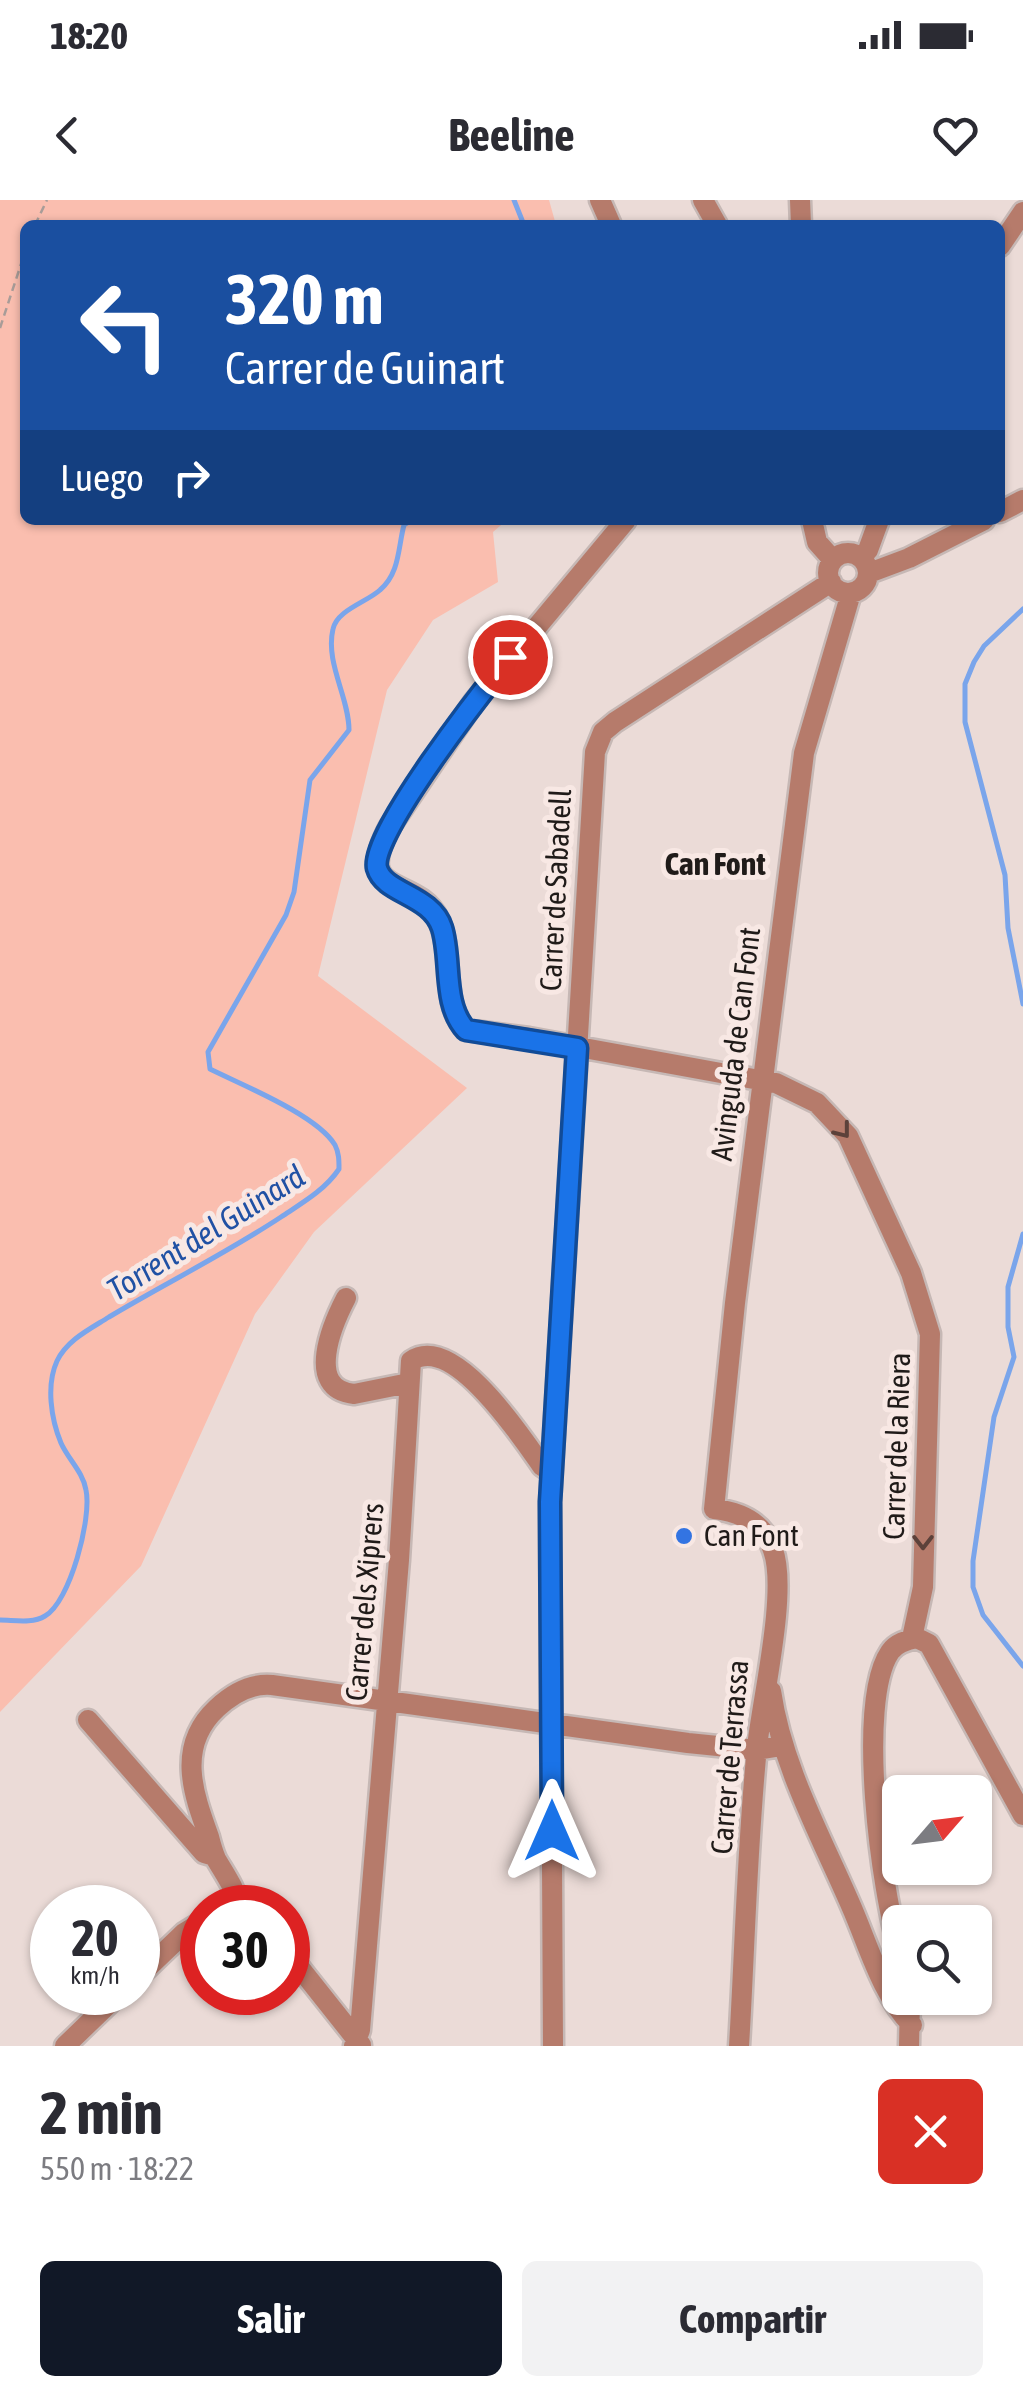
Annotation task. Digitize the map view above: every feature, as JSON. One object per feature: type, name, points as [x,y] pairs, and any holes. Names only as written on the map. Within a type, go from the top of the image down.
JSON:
[{"type":"street","points":[[1005,239],[1023,212]]},
{"type":"street","name":"Carrer de la Riera","points":[[622,525],[474,702],[390,828],[376,865],[384,879],[430,908],[439,920],[453,1005],[466,1030],[764,1080],[817,1103],[848,1136],[924,1310],[930,1334],[924,1565],[912,1638]]},
{"type":"street","points":[[813,525],[840,592],[851,593],[862,588],[868,550],[878,525]]},
{"type":"street","points":[[832,571],[845,553],[865,566],[909,558],[974,525]]},
{"type":"street","name":"Carrer de Sabadell","points":[[553,2046],[551,1472],[598,742],[614,722],[832,571]]},
{"type":"street","name":"Avinguda de Can Font","points":[[714,1509],[735,1303],[804,753],[851,593]]},
{"type":"street","points":[[346,1298],[326,1342],[327,1367],[334,1385],[346,1394],[354,1394],[409,1383],[410,1361],[420,1354],[450,1361],[485,1392],[542,1466],[551,1472]]},
{"type":"street","name":"Carrer dels Xiprers","points":[[358,2044],[409,1383]]},
{"type":"street","name":"Carrer de Terrassa","points":[[714,1509],[745,1516],[766,1536],[772,1547],[777,1580],[770,1679],[757,1750],[739,2046]]},
{"type":"street","points":[[888,1905],[878,1839],[875,1739],[887,1659],[897,1645],[912,1638],[928,1644],[1023,1815]]},
{"type":"street","points":[[770,1679],[782,1746],[910,2036]]},
{"type":"street","points":[[233,1885],[214,1856],[192,1790],[192,1753],[202,1726],[222,1703],[262,1684],[757,1750],[782,1746]]},
{"type":"street","points":[[88,1720],[204,1853],[214,1856]]},
{"type":"street","points":[[160,1956],[180,1937]]},
{"type":"street","points":[[310,1982],[358,2044]]},
{"type":"street","points":[[65,2046],[97,2015]]},
{"type":"path","points":[[0,328],[20,267]]},
{"type":"shaded area","points":[[0,200],[549,200],[555,220],[20,220],[20,525],[501,525],[493,532],[498,582],[433,620],[387,690],[318,976],[467,1088],[314,1232],[255,1314],[141,1566],[0,1712]]},
{"type":"waterway","name":"Torrent del Guinard","points":[[514,200],[522,220]]},
{"type":"waterway","name":"Torrent del Guinard","points":[[0,1620],[34,1620],[54,1608],[71,1577],[82,1538],[86,1490],[61,1443],[51,1402],[54,1370],[61,1354],[94,1326],[297,1207],[339,1169],[336,1148],[326,1134],[278,1102],[210,1069],[208,1052],[286,915],[294,892],[310,780],[349,730],[332,654],[333,629],[340,617],[387,583],[395,568],[404,525]]},
{"type":"waterway","points":[[1023,609],[984,646],[965,684],[965,722],[1005,875],[1008,928],[1023,1004]]},
{"type":"waterway","points":[[1023,1234],[1008,1287],[1008,1327],[1014,1357],[994,1417],[973,1561],[973,1587],[983,1615],[1023,1666]]},
{"type":"place","name":"Can Font","points":[[684,1536]]},
{"type":"district","name":"Can Font","points":[[715,864]]},
{"type":"route","points":[[510,657],[404,804],[379,848],[376,865],[384,879],[424,903],[439,920],[453,1005],[466,1030],[577,1048],[550,1502],[552,1831]]}]
